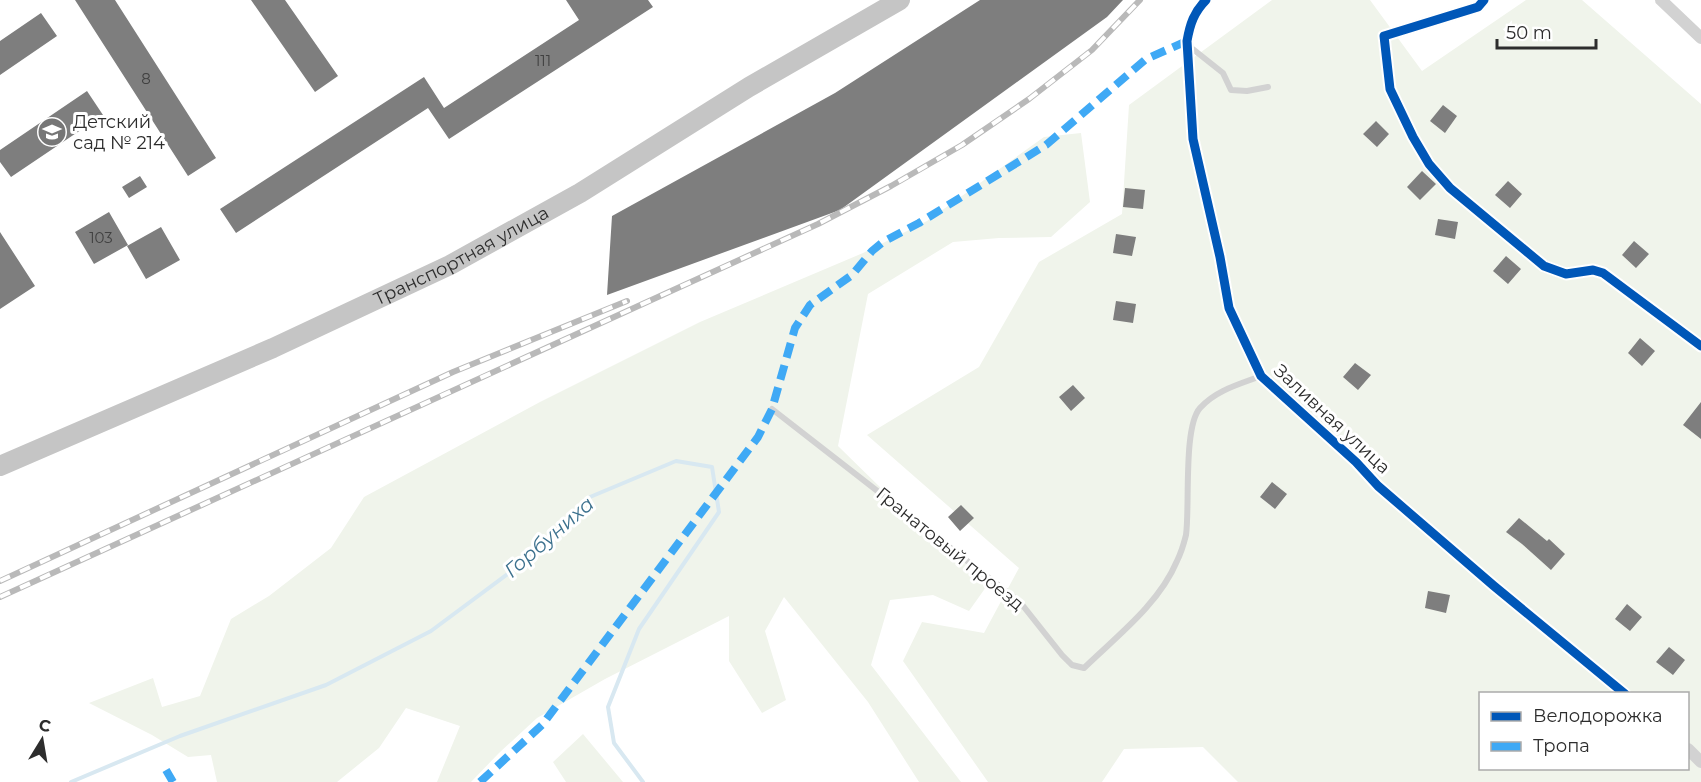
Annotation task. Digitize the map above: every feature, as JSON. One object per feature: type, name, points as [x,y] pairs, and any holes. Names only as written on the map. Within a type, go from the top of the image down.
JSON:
[{"type":"main road","name":"Транспортная улица","points":[[0,466],[273,348],[450,265],[580,193],[748,87],[900,0]]},
{"type":"street","name":"Заливная улица","points":[[1206,0],[1197,9],[1190,25],[1187,44],[1193,139],[1220,257],[1229,308],[1261,376],[1356,462],[1378,486],[1494,586],[1624,692]]},
{"type":"street","points":[[1484,0],[1478,7],[1384,36],[1390,88],[1413,137],[1429,164],[1450,188],[1544,266],[1566,274],[1593,270],[1603,273],[1701,346]]},
{"type":"street","points":[[1661,0],[1701,38]]},
{"type":"street","points":[[1689,750],[1701,762]]},
{"type":"lane","points":[[1187,44],[1223,73],[1231,90],[1247,91],[1268,87]]},
{"type":"lane","name":"Гранатовый проезд","points":[[772,409],[1020,602],[1072,665],[1084,668],[1154,599],[1168,581],[1179,558],[1186,535],[1190,447],[1192,429],[1198,410],[1209,399],[1223,391],[1261,376]]},
{"type":"shaded area","points":[[1272,0],[1370,0],[1422,71],[1526,0],[1582,0],[1701,104],[1701,782],[1238,782],[1203,747],[1124,749],[1102,782],[988,782],[903,661],[922,622],[984,633],[1019,568],[867,435],[979,367],[1039,262],[1122,214],[1129,105]]},
{"type":"shaded area","points":[[1081,133],[1090,202],[1051,237],[953,242],[868,294],[838,446],[886,493],[991,580],[969,611],[933,595],[890,600],[871,665],[961,782],[919,782],[868,702],[784,597],[765,631],[786,700],[762,713],[729,661],[729,616],[605,679],[537,718],[471,782],[437,782],[460,726],[406,708],[379,748],[337,782],[217,782],[211,755],[188,757],[152,735],[89,703],[153,678],[162,707],[200,696],[231,619],[269,596],[331,548],[364,497],[540,402],[700,322],[863,253],[927,221],[1044,137]]},
{"type":"shaded area","points":[[583,734],[623,782],[566,782],[553,762]]},
{"type":"building","points":[[75,0],[115,0],[216,158],[188,176]]},
{"type":"building","points":[[251,0],[285,0],[338,76],[315,92]]},
{"type":"building","points":[[566,0],[648,0],[653,7],[449,139],[428,108],[236,233],[220,209],[424,77],[444,108],[579,20]]},
{"type":"building","points":[[980,0],[1123,0],[1107,17],[840,210],[607,295],[612,216],[835,93]]},
{"type":"building","points":[[41,13],[57,36],[0,75],[0,41]]},
{"type":"building","name":"Детский сад № 214","points":[[87,91],[103,115],[11,177],[0,162],[0,150]]},
{"type":"building","points":[[1443,105],[1457,116],[1445,133],[1430,121]]},
{"type":"building","points":[[1376,121],[1389,134],[1377,147],[1363,134]]},
{"type":"building","points":[[1422,171],[1436,184],[1420,200],[1407,187]]},
{"type":"building","points":[[140,176],[147,187],[129,198],[122,187]]},
{"type":"building","points":[[1508,181],[1522,194],[1510,208],[1495,195]]},
{"type":"building","points":[[1125,188],[1145,190],[1143,209],[1123,207]]},
{"type":"building","points":[[109,212],[128,245],[94,264],[75,232]]},
{"type":"building","points":[[1438,219],[1458,222],[1455,239],[1435,235]]},
{"type":"building","points":[[161,227],[180,260],[146,279],[127,246]]},
{"type":"building","points":[[0,232],[35,286],[0,309]]},
{"type":"building","points":[[1116,234],[1136,237],[1132,256],[1113,253]]},
{"type":"building","points":[[1634,241],[1649,254],[1636,268],[1622,255]]},
{"type":"building","points":[[1506,256],[1521,269],[1508,284],[1493,271]]},
{"type":"building","points":[[1116,301],[1136,304],[1133,323],[1113,320]]},
{"type":"building","points":[[1640,338],[1655,351],[1642,366],[1628,353]]},
{"type":"building","points":[[1355,363],[1371,375],[1358,390],[1343,377]]},
{"type":"building","points":[[1073,385],[1085,398],[1071,411],[1059,397]]},
{"type":"building","points":[[1701,402],[1701,439],[1683,425]]},
{"type":"building","points":[[1272,482],[1287,494],[1275,509],[1260,497]]},
{"type":"building","points":[[961,505],[974,518],[960,531],[948,517]]},
{"type":"building","points":[[1519,518],[1547,541],[1549,539],[1565,554],[1551,570],[1506,532]]},
{"type":"building","points":[[1428,591],[1450,595],[1446,613],[1425,608]]},
{"type":"building","points":[[1627,604],[1642,617],[1630,631],[1615,619]]},
{"type":"building","points":[[1669,647],[1685,660],[1673,675],[1656,662]]},
{"type":"waterway","name":"Горбуниха","points":[[71,782],[180,736],[326,685],[431,631],[517,567],[590,497],[676,461],[712,467],[719,512],[639,629],[608,707],[614,743],[643,782]]},
{"type":"railway","points":[[0,597],[818,224],[891,186],[962,145],[1029,99],[1092,50],[1140,0]]},
{"type":"railway","points":[[0,581],[453,372],[627,301]]},
{"type":"marked path","points":[[480,782],[542,725],[758,437],[772,409],[795,328],[810,305],[852,275],[872,251],[883,242],[919,223],[1046,145],[1146,59],[1187,41]]},
{"type":"marked path","points":[[166,770],[173,782]]},
{"type":"cycle path","points":[[1206,0],[1193,19],[1187,41],[1193,139],[1220,257],[1229,308],[1261,376],[1356,462],[1378,486],[1623,692]]},
{"type":"cycle path","points":[[1484,0],[1478,7],[1384,36],[1390,89],[1429,164],[1450,188],[1544,266],[1566,274],[1593,270],[1603,273],[1701,346]]},
{"type":"place","name":"Детский сад № 214","points":[[52,132]]}]
